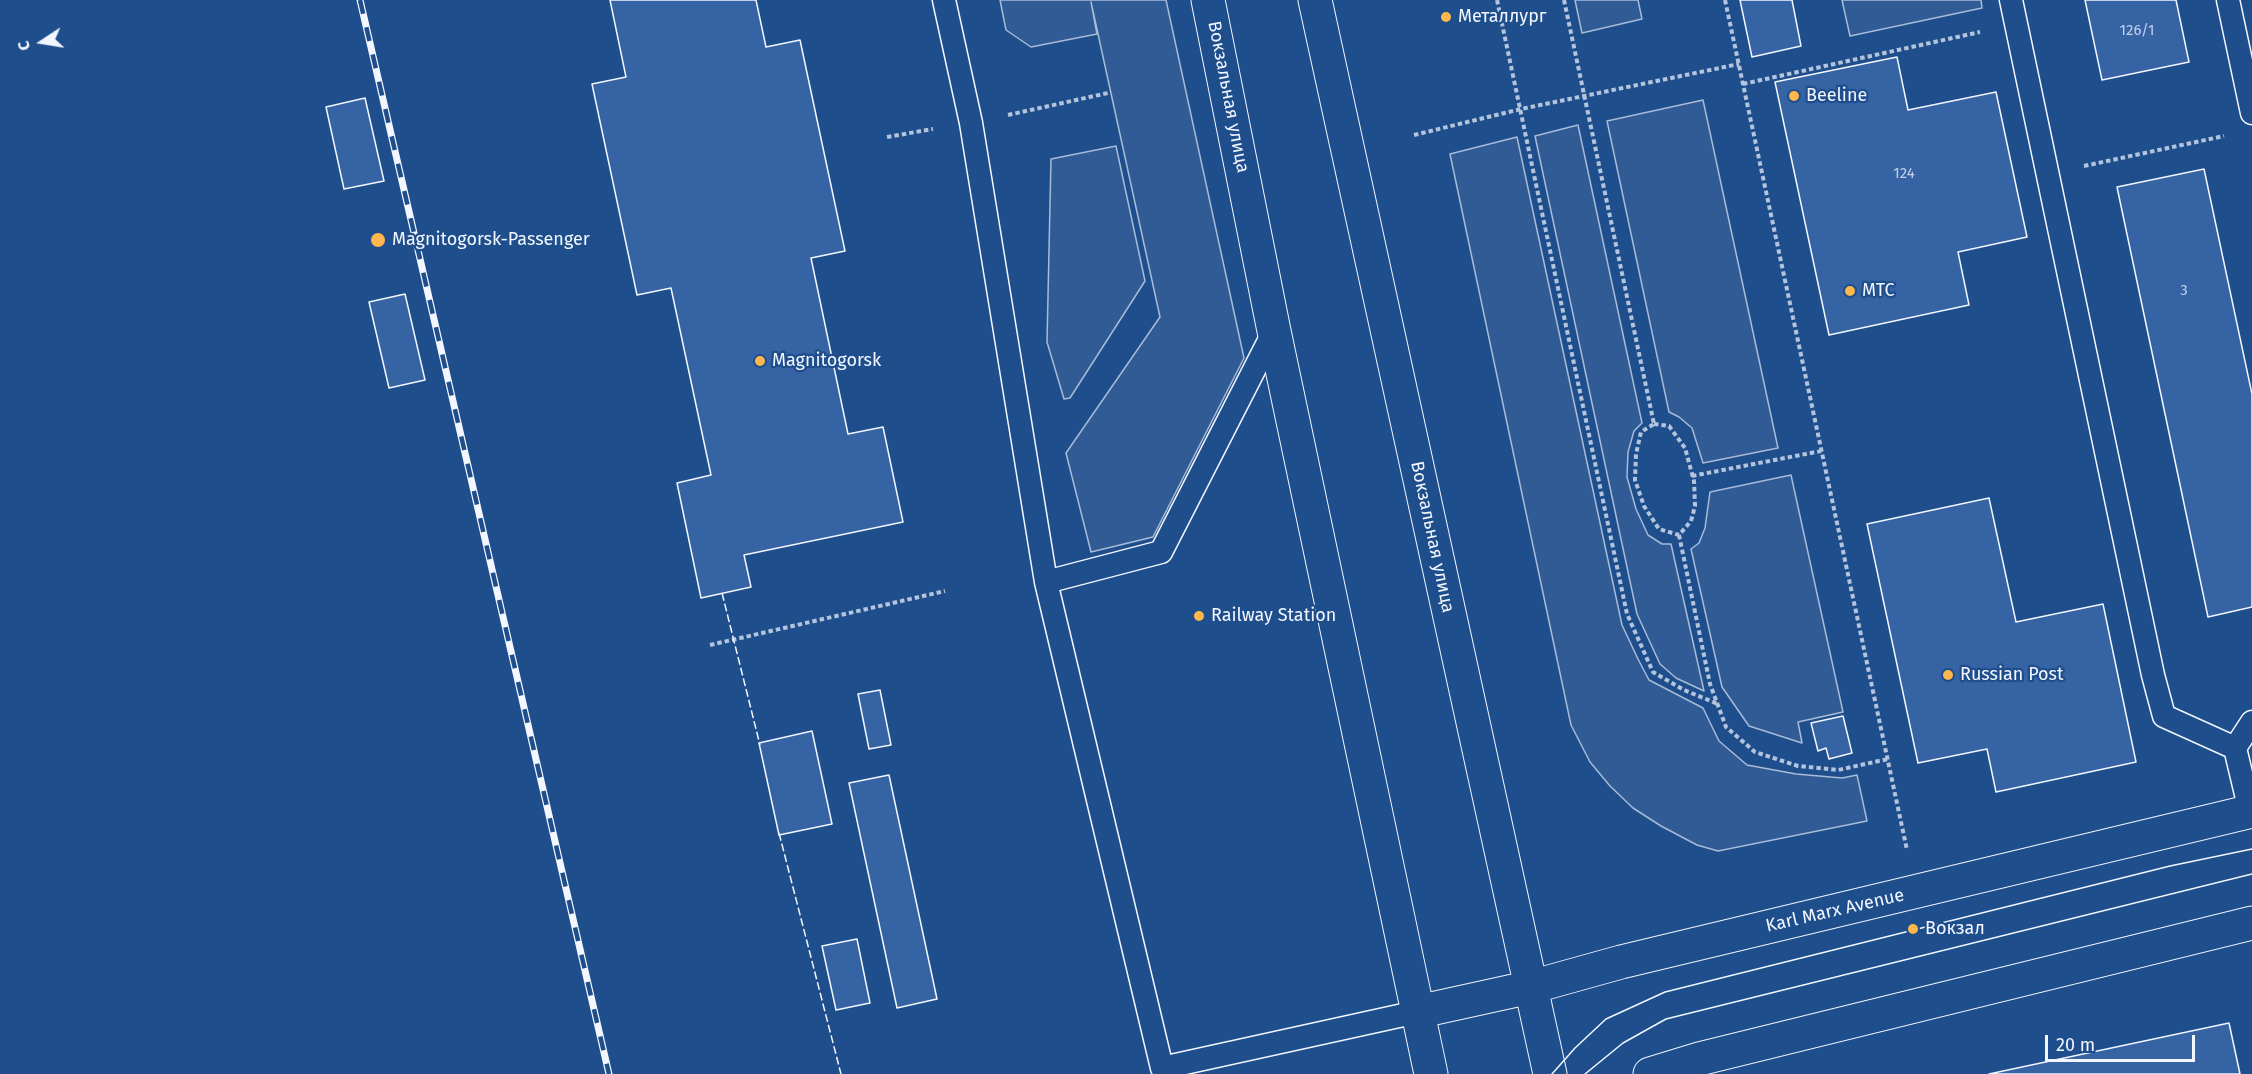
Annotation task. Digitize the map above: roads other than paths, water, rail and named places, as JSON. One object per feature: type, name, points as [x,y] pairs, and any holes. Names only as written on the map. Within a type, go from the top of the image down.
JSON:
[{"type":"main road","name":"Вокзальная улица","points":[[1208,0],[1274,331],[1431,1074]]},
{"type":"main road","name":"Вокзальная улица","points":[[1315,0],[1550,1074]]},
{"type":"main road","name":"Karl Marx Avenue","points":[[1417,1012],[1531,987],[1621,962],[2251,811]]},
{"type":"main road","points":[[1661,1072],[1699,1059],[2252,923]]},
{"type":"lane","points":[[944,0],[971,123],[1046,582],[1162,1068],[1417,1012]]},
{"type":"lane","points":[[2011,0],[2163,716],[2235,748]]},
{"type":"lane","points":[[2228,0],[2252,113]]},
{"type":"lane","points":[[1046,582],[1161,552],[1274,331]]},
{"type":"lane","points":[[2251,811],[2235,748],[2252,722]]},
{"type":"tram line","points":[[1552,1074],[1575,1048],[1606,1019],[1665,992],[2170,866],[2252,849]]},
{"type":"tram line","points":[[1585,1074],[1623,1043],[1666,1019],[2252,874]]},
{"type":"railway","points":[[360,0],[609,1074]]},
{"type":"place","name":"Металлург","points":[[1446,17]]},
{"type":"place","name":"Beeline","points":[[1794,96]]},
{"type":"place","name":"Magnitogorsk-Passenger","points":[[378,240]]},
{"type":"place","name":"МТС","points":[[1850,291]]},
{"type":"place","name":"Magnitogorsk","points":[[760,361]]},
{"type":"place","name":"Railway Station","points":[[1199,616]]},
{"type":"place","name":"Russian Post","points":[[1948,675]]},
{"type":"place","name":"Вокзал","points":[[1913,929]]}]
